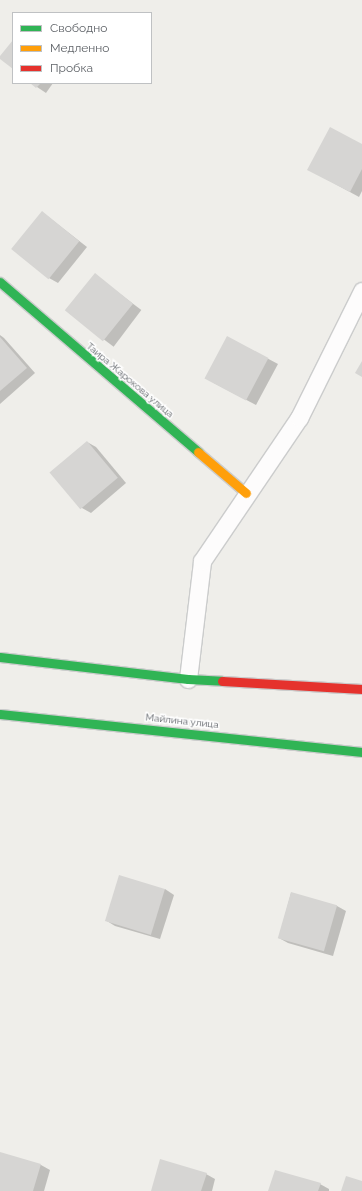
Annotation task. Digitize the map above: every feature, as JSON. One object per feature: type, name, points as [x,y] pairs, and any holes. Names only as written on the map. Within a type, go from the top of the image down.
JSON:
[{"type":"street","name":"Таира Жарокова улица","points":[[0,282],[246,493]]},
{"type":"street","points":[[0,656],[188,679],[362,689]]},
{"type":"street","name":"Майлина улица","points":[[0,714],[362,752]]},
{"type":"lane","points":[[188,679],[202,561],[246,493],[299,418],[362,291]]},
{"type":"building","points":[[12,41],[12,68],[0,59],[0,56]]},
{"type":"building","points":[[31,84],[40,84],[36,88]]},
{"type":"building","points":[[330,127],[362,144],[362,169],[350,192],[307,170]]},
{"type":"building","points":[[42,211],[79,241],[48,279],[11,249]]},
{"type":"building","points":[[95,273],[133,304],[103,341],[65,310]]},
{"type":"building","points":[[227,336],[268,358],[246,400],[204,378]]},
{"type":"building","points":[[0,337],[27,368],[0,391]]},
{"type":"building","points":[[362,361],[362,377],[355,373]]},
{"type":"building","points":[[87,441],[118,478],[80,509],[49,472]]},
{"type":"building","points":[[119,875],[165,889],[151,935],[105,921]]},
{"type":"building","points":[[291,892],[337,905],[324,951],[278,938]]},
{"type":"building","points":[[0,1152],[41,1164],[33,1191],[0,1191]]},
{"type":"building","points":[[160,1159],[207,1173],[201,1191],[151,1191]]},
{"type":"building","points":[[275,1170],[321,1183],[318,1191],[268,1191]]},
{"type":"building","points":[[346,1176],[362,1181],[362,1191],[341,1191]]},
{"type":"traffic: fast","points":[[0,282],[198,452]]},
{"type":"traffic: fast","points":[[0,657],[188,679],[222,681]]},
{"type":"traffic: fast","points":[[0,714],[362,752]]},
{"type":"traffic: slow","points":[[198,452],[246,493]]},
{"type":"traffic: jam","points":[[222,681],[362,689]]}]
